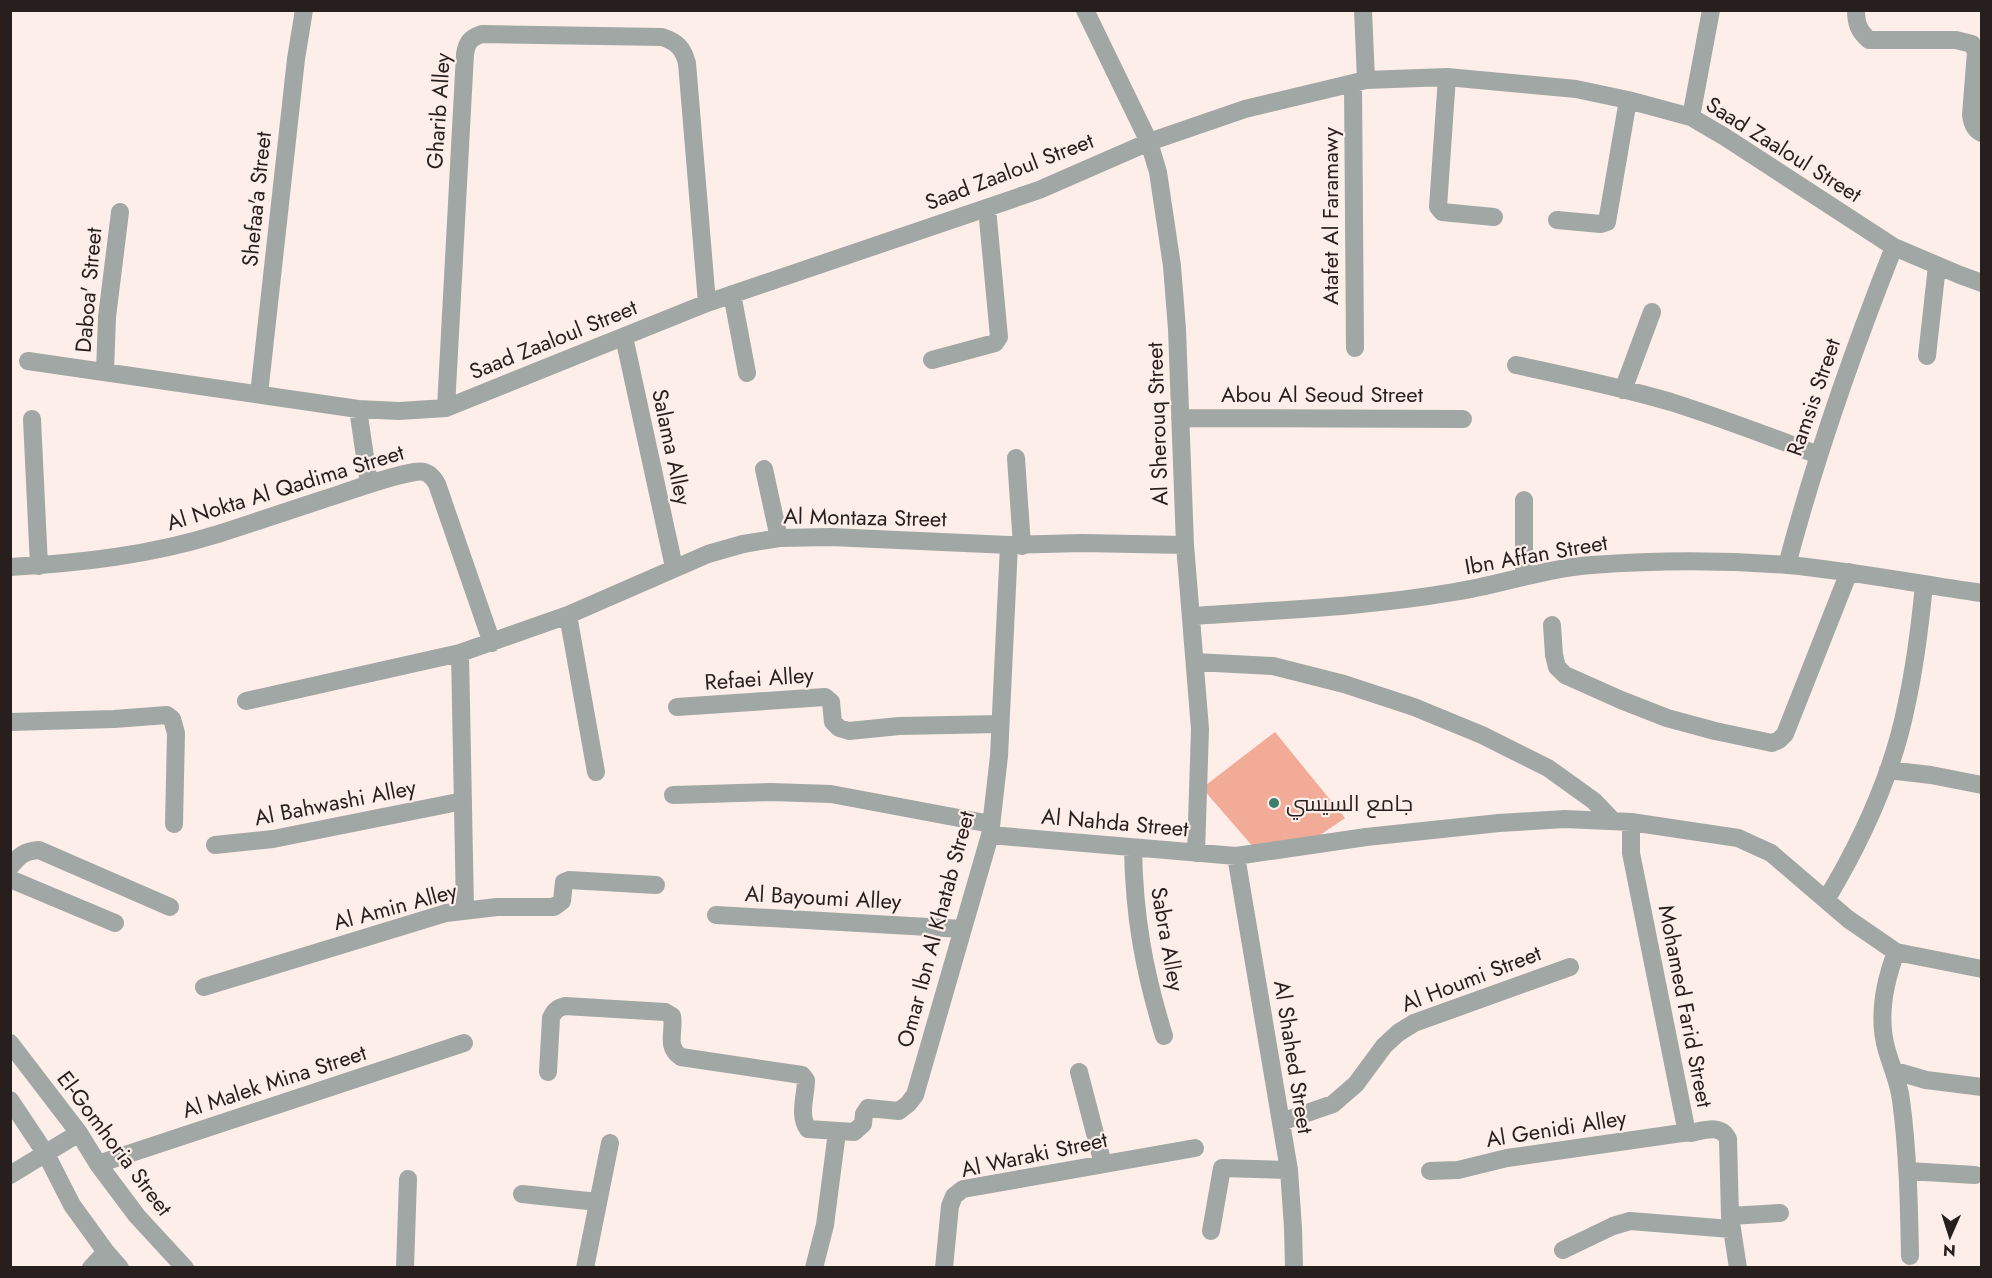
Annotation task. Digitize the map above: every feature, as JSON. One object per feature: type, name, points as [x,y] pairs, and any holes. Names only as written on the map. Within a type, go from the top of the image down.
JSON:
[{"type":"street","name":"Shefaa'a Street","points":[[259,394],[296,59],[304,10]]},
{"type":"street","name":"Al Sherouq Street","points":[[1085,10],[1149,142],[1158,172],[1172,266],[1177,329],[1185,545],[1200,729],[1196,853]]},
{"type":"street","name":"Atafet Al Faramawy","points":[[1354,348],[1359,82],[1363,10]]},
{"type":"street","points":[[1691,117],[1711,10]]},
{"type":"street","points":[[1856,10],[1856,21],[1861,33],[1869,40],[1964,40],[1977,43],[1971,115],[1972,124],[1977,132],[1982,133]]},
{"type":"street","name":"Gharib Alley","points":[[446,408],[465,54],[467,44],[472,37],[482,34],[662,37],[674,41],[684,51],[687,63],[707,303]]},
{"type":"street","name":"Saad Zaaloul Street","points":[[28,361],[358,409],[399,411],[446,408],[707,303],[1039,190],[1149,142],[1245,109],[1359,82],[1447,77],[1576,89],[1628,99],[1691,117],[1894,247],[1982,283]]},
{"type":"street","points":[[1447,77],[1438,207],[1442,212],[1494,217]]},
{"type":"street","points":[[1557,220],[1600,224],[1607,222],[1628,99]]},
{"type":"street","points":[[932,360],[996,343],[998,340],[987,208]]},
{"type":"street","name":"Daboa' Street","points":[[105,372],[107,317],[120,212]]},
{"type":"street","name":"Ramsis Street","points":[[1786,565],[1845,373],[1894,247]]},
{"type":"street","points":[[1927,356],[1937,266]]},
{"type":"street","points":[[732,294],[747,373]]},
{"type":"street","points":[[1623,390],[1652,312]]},
{"type":"street","name":"Salama Alley","points":[[624,337],[674,567]]},
{"type":"street","points":[[1516,365],[1669,402],[1744,426],[1818,455]]},
{"type":"street","points":[[358,409],[369,484]]},
{"type":"street","name":"Abou Al Seoud Street","points":[[1180,418],[1463,419]]},
{"type":"street","points":[[32,419],[39,566]]},
{"type":"street","name":"Omar Ibn Al Khatab Street","points":[[837,1132],[854,1132],[859,1129],[863,1124],[866,1110],[872,1107],[899,1111],[915,1095],[990,830],[999,756],[1016,545],[1016,458]]},
{"type":"street","points":[[764,469],[778,538]]},
{"type":"street","name":"Al Nokta Al Qadima Street","points":[[10,567],[126,556],[173,547],[369,484],[416,472],[425,472],[432,476],[437,484],[492,643]]},
{"type":"street","points":[[1524,500],[1524,577]]},
{"type":"street","name":"Al Montaza Street","points":[[246,701],[460,653],[568,615],[708,554],[742,544],[778,538],[831,537],[1016,545],[1082,543],[1185,545]]},
{"type":"street","name":"Ibn Affan Street","points":[[1191,616],[1373,603],[1455,592],[1590,565],[1676,561],[1786,565],[1849,572],[1982,593]]},
{"type":"street","points":[[1552,625],[1554,656],[1557,667],[1565,675],[1667,718],[1772,743],[1785,734],[1849,572]]},
{"type":"street","points":[[1827,900],[1870,818],[1888,770],[1906,709],[1918,648],[1924,585]]},
{"type":"street","points":[[568,615],[596,772]]},
{"type":"street","points":[[460,653],[465,909]]},
{"type":"street","points":[[1196,662],[1273,666],[1344,684],[1414,707],[1482,735],[1548,768],[1622,822]]},
{"type":"street","name":"Refaei Alley","points":[[677,707],[825,697],[831,702],[833,722],[839,728],[849,730],[899,726],[1000,724]]},
{"type":"street","points":[[10,722],[167,715],[172,719],[176,733],[174,824]]},
{"type":"street","points":[[1888,770],[1931,775],[1982,785]]},
{"type":"street","name":"Al Nahda Street","points":[[673,795],[781,792],[831,794],[990,830],[1133,848],[1236,856],[1366,837],[1499,823],[1565,819],[1622,822],[1738,838],[1771,853],[1848,918],[1896,952]]},
{"type":"street","name":"Al Bahwashi Alley","points":[[215,846],[273,839],[464,801]]},
{"type":"street","name":"Mohamed Farid Street","points":[[1622,822],[1631,853],[1687,1130],[1689,1132],[1719,1129],[1725,1132],[1728,1139],[1730,1222],[1738,1268]]},
{"type":"street","name":"Sabra Alley","points":[[1133,848],[1134,892],[1140,944],[1150,991],[1164,1036]]},
{"type":"street","points":[[10,867],[19,855],[39,850],[170,907]]},
{"type":"street","name":"Al Shahed Street","points":[[1236,856],[1289,1170],[1294,1268]]},
{"type":"street","points":[[10,879],[115,923]]},
{"type":"street","name":"Al Amin Alley","points":[[204,987],[446,913],[465,909],[554,907],[562,901],[564,882],[569,880],[656,885]]},
{"type":"street","name":"Al Bayoumi Alley","points":[[716,915],[963,929]]},
{"type":"street","points":[[1910,1256],[1908,1172],[1901,1098],[1882,1024],[1885,987],[1896,952],[1982,969]]},
{"type":"street","name":"Al Houmi Street","points":[[1281,1122],[1333,1104],[1356,1084],[1384,1046],[1414,1023],[1570,967]]},
{"type":"street","points":[[548,1072],[551,1018],[554,1012],[565,1006],[669,1013],[673,1020],[671,1046],[676,1054],[686,1058],[802,1075],[806,1080],[802,1117],[808,1129],[837,1132],[825,1225],[814,1268]]},
{"type":"street","name":"El-Gomhoria Street","points":[[10,1043],[79,1133],[98,1164],[137,1216],[185,1268]]},
{"type":"street","name":"Al Malek Mina Street","points":[[98,1164],[464,1043]]},
{"type":"street","points":[[1895,1071],[1926,1080],[1982,1087]]},
{"type":"street","points":[[1079,1072],[1103,1164]]},
{"type":"street","points":[[10,1100],[46,1154],[72,1205],[120,1268]]},
{"type":"street","name":"Al Genidi Alley","points":[[1430,1170],[1458,1170],[1507,1158],[1689,1132]]},
{"type":"street","points":[[10,1175],[79,1133]]},
{"type":"street","points":[[585,1268],[610,1143]]},
{"type":"street","name":"Al Waraki Street","points":[[944,1268],[950,1206],[954,1196],[963,1189],[1195,1148]]},
{"type":"street","points":[[1211,1231],[1222,1168],[1289,1170]]},
{"type":"street","points":[[1908,1172],[1975,1175]]},
{"type":"street","points":[[405,1268],[408,1179]]},
{"type":"street","points":[[522,1194],[598,1202]]},
{"type":"street","points":[[1563,1250],[1613,1226],[1630,1221],[1730,1222],[1780,1213]]},
{"type":"street","points":[[91,1268],[106,1252]]},
{"type":"building","name":"جامع السيسي","points":[[1275,732],[1345,818],[1301,848],[1262,857],[1202,788]]},
{"type":"place","name":"جامع السيسي","points":[[1274,803]]}]
